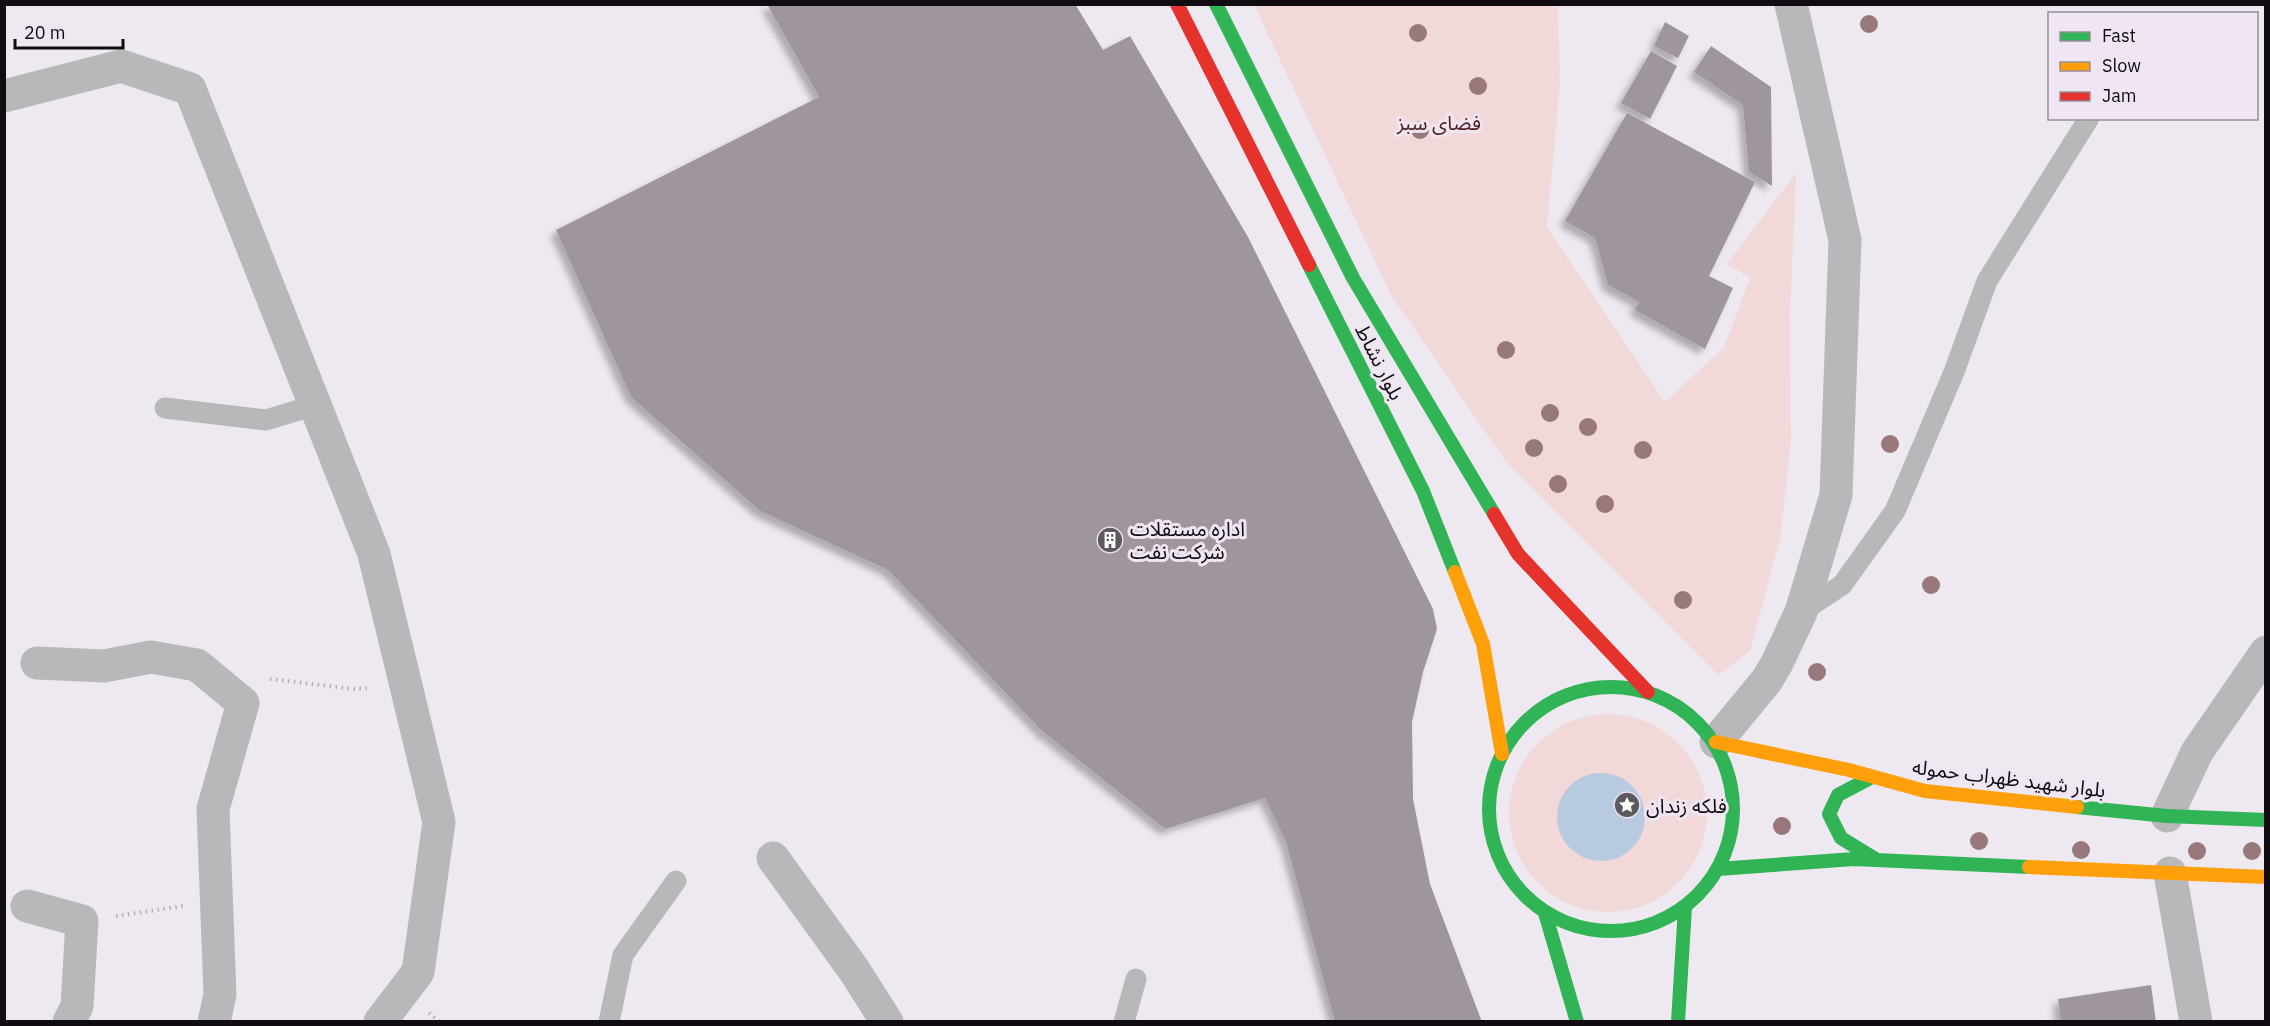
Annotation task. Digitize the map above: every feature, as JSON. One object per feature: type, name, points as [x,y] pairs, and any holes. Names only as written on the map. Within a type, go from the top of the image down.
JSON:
[{"type":"main road","name":"بلوار نشاط","points":[[1178,4],[1423,490],[1484,644],[1502,754]]},
{"type":"main road","name":"بلوار نشاط","points":[[1216,4],[1353,278],[1518,554],[1648,692]]},
{"type":"main road","points":[[1592,687],[1620,687],[1648,692],[1674,703],[1716,742],[1728,773],[1734,805],[1730,838],[1718,869],[1709,883],[1685,907],[1659,922],[1621,931],[1601,932],[1571,925],[1545,912],[1523,894],[1506,873],[1494,847],[1488,820],[1489,791],[1496,764],[1520,726],[1545,705],[1592,687]]},
{"type":"main road","name":"بلوار شهید ظهراب حموله","points":[[1716,742],[1925,791],[2168,816],[2265,820]]},
{"type":"main road","points":[[1872,777],[1838,795],[1829,814],[1833,829],[1845,844],[1877,860]]},
{"type":"main road","points":[[1718,869],[1812,860],[1877,860],[2265,877]]},
{"type":"main road","points":[[1678,1022],[1685,907]]},
{"type":"main road","points":[[1545,912],[1577,1022]]},
{"type":"street","points":[[1716,742],[1767,680],[1801,612],[1836,495],[1845,240],[1791,4]]},
{"type":"street","points":[[4,96],[121,66],[190,89],[374,554],[439,822],[418,972],[380,1022]]},
{"type":"street","points":[[2168,816],[2197,752],[2265,652]]},
{"type":"street","points":[[37,663],[104,666],[151,657],[197,666],[243,703],[213,809],[220,995],[214,1022]]},
{"type":"street","points":[[773,858],[854,970],[887,1022]]},
{"type":"street","points":[[2170,873],[2196,1022]]},
{"type":"street","points":[[27,906],[82,921],[77,1006],[69,1022]]},
{"type":"lane","points":[[1801,612],[1842,585],[1895,511],[1954,372],[1987,281],[2087,120]]},
{"type":"lane","points":[[165,408],[266,420],[315,405]]},
{"type":"lane","points":[[609,1022],[623,955],[676,881]]},
{"type":"lane","points":[[1124,1022],[1136,979]]},
{"type":"path","points":[[243,703],[268,679],[354,689],[406,685]]},
{"type":"path","points":[[82,921],[216,901]]},
{"type":"green space","name":"فضای سبز","points":[[1254,5],[1558,5],[1560,83],[1547,227],[1665,402],[1724,347],[1750,278],[1727,264],[1796,173],[1790,314],[1791,443],[1780,539],[1750,651],[1718,675],[1506,462],[1391,295]]},
{"type":"green space","points":[[1598,714],[1618,714],[1655,725],[1685,750],[1700,775],[1707,803],[1703,842],[1696,860],[1671,890],[1655,901],[1637,908],[1618,912],[1598,912],[1561,901],[1531,876],[1520,860],[1513,842],[1509,823],[1509,803],[1520,766],[1545,736],[1561,725],[1579,718]]},
{"type":"water","points":[[1601,773],[1618,777],[1632,786],[1641,800],[1645,817],[1641,834],[1632,848],[1618,857],[1601,861],[1584,857],[1570,848],[1561,834],[1557,817],[1561,800],[1570,786],[1584,777]]},
{"type":"building","name":"اداره مستقلات شرکت نفت","points":[[767,4],[1075,4],[1103,50],[1130,36],[1248,237],[1433,609],[1437,629],[1423,672],[1412,722],[1413,799],[1430,884],[1482,1022],[1335,1022],[1286,842],[1265,798],[1165,829],[1042,731],[888,570],[760,511],[631,397],[556,230],[819,97]]},
{"type":"building","points":[[1665,22],[1689,36],[1678,58],[1654,46]]},
{"type":"building","points":[[1711,46],[1771,87],[1772,186],[1749,172],[1743,105],[1694,72]]},
{"type":"building","points":[[1651,51],[1677,66],[1650,119],[1621,103]]},
{"type":"building","points":[[1627,113],[1755,182],[1709,276],[1733,288],[1705,349],[1635,310],[1639,302],[1608,285],[1595,238],[1565,221]]},
{"type":"building","points":[[2151,985],[2156,1022],[2061,1022],[2058,999]]},
{"type":"traffic: fast","points":[[1216,4],[1353,278],[1494,514]]},
{"type":"traffic: fast","points":[[1309,265],[1423,491],[1455,572]]},
{"type":"traffic: fast","points":[[1599,687],[1623,687],[1647,692],[1669,701],[1698,722],[1713,741],[1724,762],[1731,785],[1733,809],[1731,833],[1724,856],[1713,877],[1698,896],[1669,917],[1647,926],[1623,931],[1599,931],[1575,926],[1553,917],[1533,904],[1516,887],[1503,867],[1494,845],[1489,821],[1489,797],[1494,773],[1503,751],[1516,731],[1533,714],[1553,701],[1575,692],[1599,687]]},
{"type":"traffic: fast","points":[[1872,777],[1838,795],[1829,814],[1841,838],[1877,860]]},
{"type":"traffic: fast","points":[[2077,807],[2167,816],[2266,820]]},
{"type":"traffic: fast","points":[[1718,869],[1854,859],[2029,867]]},
{"type":"traffic: fast","points":[[1678,1022],[1685,907]]},
{"type":"traffic: fast","points":[[1545,913],[1577,1022]]},
{"type":"traffic: slow","points":[[1455,572],[1483,644],[1502,754]]},
{"type":"traffic: slow","points":[[1716,742],[1849,770],[1925,791],[2077,807]]},
{"type":"traffic: slow","points":[[2029,867],[2266,877]]},
{"type":"traffic: jam","points":[[1177,4],[1309,265]]},
{"type":"traffic: jam","points":[[1494,514],[1518,554],[1648,692]]},
{"type":"place","name":"اداره مستقلات شرکت نفت","points":[[1110,540]]},
{"type":"place","name":"فلکه زندان","points":[[1627,805]]}]
